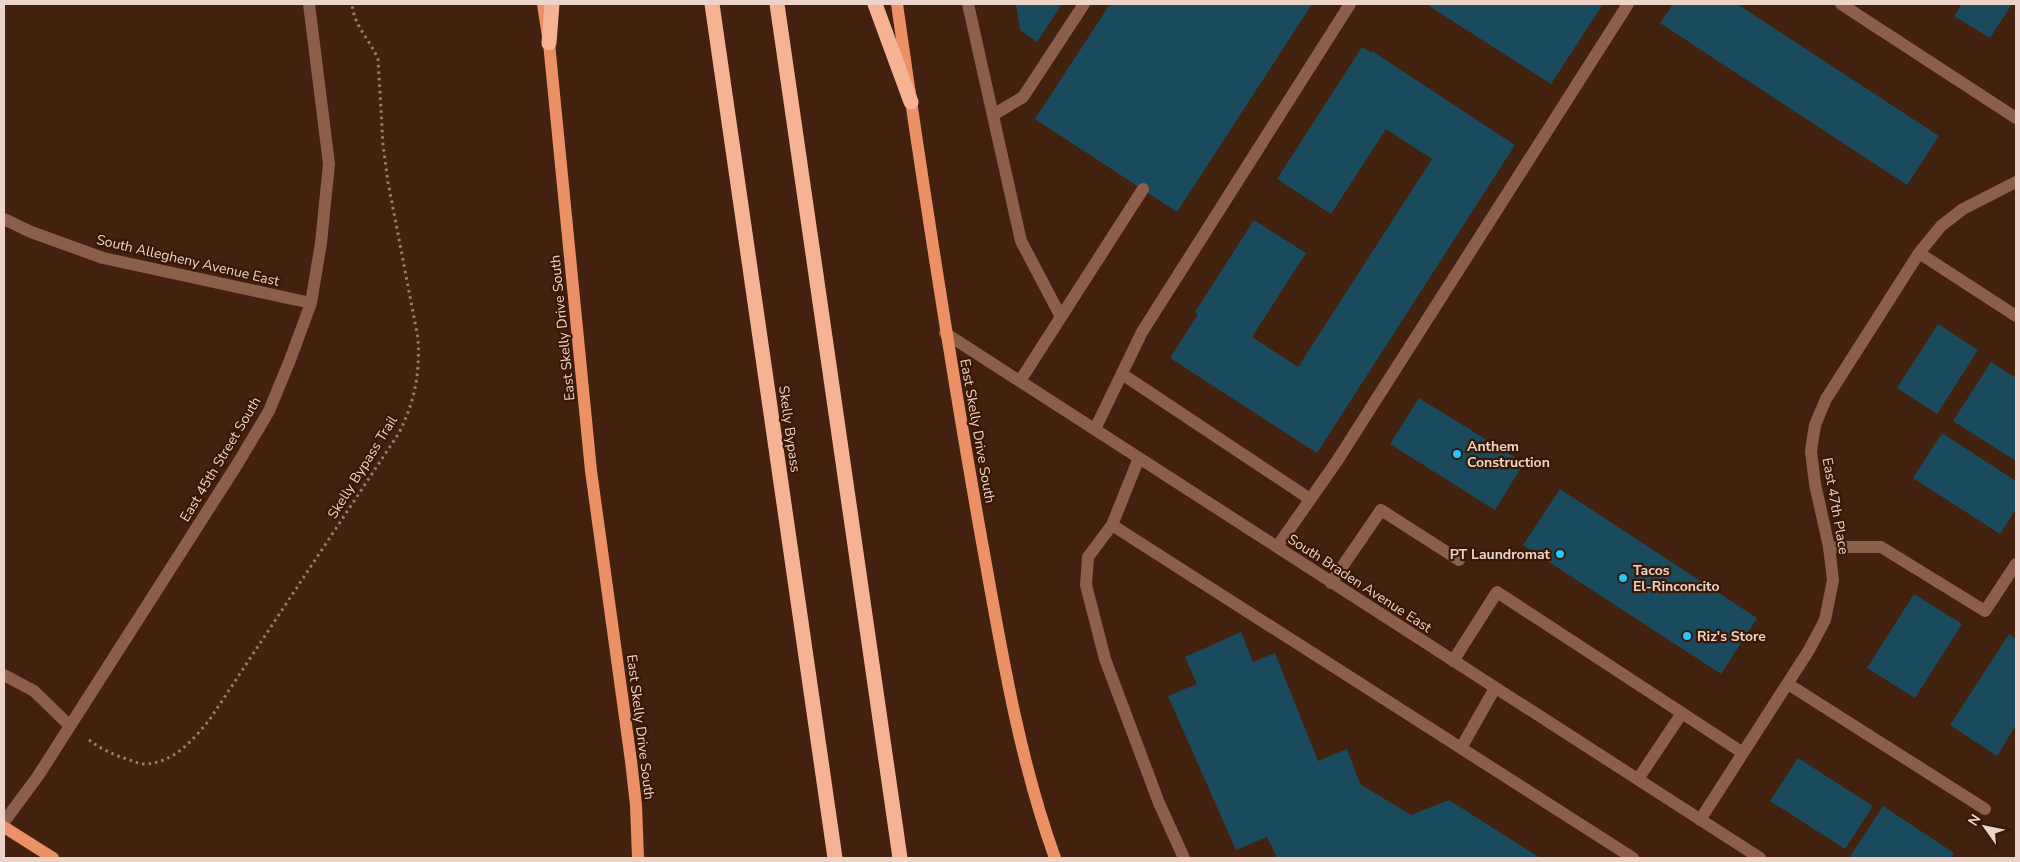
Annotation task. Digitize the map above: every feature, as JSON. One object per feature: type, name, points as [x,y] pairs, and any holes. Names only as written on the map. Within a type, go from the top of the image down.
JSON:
[{"type":"highway","points":[[549,43],[552,4]]},
{"type":"highway","name":"Skelly Bypass","points":[[712,4],[835,858]]},
{"type":"highway","points":[[777,4],[900,858]]},
{"type":"highway","points":[[875,4],[911,102]]},
{"type":"main road","name":"East Skelly Drive South","points":[[543,4],[549,43],[591,471],[631,761],[638,858]]},
{"type":"main road","name":"East Skelly Drive South","points":[[898,4],[945,333],[1005,669],[1024,751],[1055,858]]},
{"type":"main road","points":[[4,828],[53,858]]},
{"type":"street","name":"East 45th Street South","points":[[4,822],[38,776],[269,411],[290,360],[311,303],[321,243],[329,164],[309,4]]},
{"type":"street","points":[[968,4],[1021,241],[1061,317]]},
{"type":"street","points":[[993,115],[1023,97],[1084,4]]},
{"type":"street","points":[[1095,429],[1142,332],[1350,4]]},
{"type":"street","points":[[1277,547],[1342,452],[1628,4]]},
{"type":"street","points":[[1841,4],[2016,118]]},
{"type":"street","name":"East 47th Place","points":[[1700,820],[1788,684],[1825,620],[1833,580],[1829,548],[1815,484],[1811,451],[1815,426],[1826,399],[1919,253],[1941,226],[1963,209],[2016,182]]},
{"type":"street","points":[[1020,381],[1143,190]]},
{"type":"street","name":"South Allegheny Avenue East","points":[[4,219],[31,232],[103,258],[311,303]]},
{"type":"street","points":[[1919,253],[2016,316]]},
{"type":"street","name":"South Braden Avenue East","points":[[945,333],[1760,858]]},
{"type":"street","points":[[1122,374],[1310,499]]},
{"type":"street","points":[[1139,458],[1112,525],[1088,557],[1086,586],[1105,659],[1158,803],[1184,858]]},
{"type":"street","points":[[1331,583],[1381,510],[1459,560]]},
{"type":"street","points":[[1112,525],[1633,858]]},
{"type":"street","points":[[1829,548],[1881,547],[1986,612],[2016,564]]},
{"type":"street","points":[[1453,661],[1497,592],[1743,753]]},
{"type":"street","points":[[4,675],[34,692],[70,726]]},
{"type":"street","points":[[1788,684],[1985,810]]},
{"type":"street","points":[[1461,748],[1495,688]]},
{"type":"street","points":[[1638,779],[1682,713]]},
{"type":"path","name":"Skelly Bypass Trail","points":[[70,726],[93,743],[116,755],[143,764],[156,763],[175,754],[195,738],[210,719],[394,442],[410,410],[418,370],[418,338],[388,182],[383,145],[378,59],[373,48],[357,26],[352,4]]},
{"type":"building","points":[[1016,4],[1062,4],[1037,42],[1020,30]]},
{"type":"building","points":[[1110,4],[1312,4],[1177,212],[1035,119]]},
{"type":"building","points":[[1426,4],[1603,4],[1551,84]]},
{"type":"building","points":[[1673,4],[1737,4],[1939,136],[1907,185],[1660,23]]},
{"type":"building","points":[[1962,4],[2012,4],[1990,38],[1954,16]]},
{"type":"building","points":[[1362,47],[1371,53],[1372,51],[1515,145],[1317,453],[1170,358],[1198,314],[1195,312],[1254,220],[1306,253],[1252,337],[1298,367],[1432,159],[1386,129],[1331,214],[1277,179]]},
{"type":"building","points":[[1938,324],[1978,350],[1937,414],[1897,388]]},
{"type":"building","points":[[1991,362],[2016,378],[2016,461],[1953,421]]},
{"type":"building","name":"Anthem Construction","points":[[1419,398],[1524,463],[1495,510],[1390,444]]},
{"type":"building","points":[[1942,433],[2016,481],[2016,509],[2000,534],[1913,478]]},
{"type":"building","points":[[1560,489],[1757,618],[1721,674],[1523,545]]},
{"type":"building","points":[[1914,594],[1962,624],[1915,698],[1867,668]]},
{"type":"building","points":[[1241,632],[1253,662],[1275,653],[1318,761],[1347,749],[1360,784],[1411,815],[1449,800],[1540,858],[1277,858],[1267,837],[1236,850],[1168,696],[1197,684],[1185,657]]},
{"type":"building","points":[[2009,634],[2016,639],[2016,725],[1997,756],[1950,725]]},
{"type":"building","points":[[1798,758],[1873,806],[1845,849],[1770,801]]},
{"type":"building","points":[[1883,806],[1954,853],[1951,858],[1849,858]]},
{"type":"place","name":"Anthem Construction","points":[[1457,454]]},
{"type":"place","name":"PT Laundromat","points":[[1560,554]]},
{"type":"place","name":"Tacos El-Rinconcito","points":[[1623,578]]},
{"type":"place","name":"Riz's Store","points":[[1687,636]]}]
